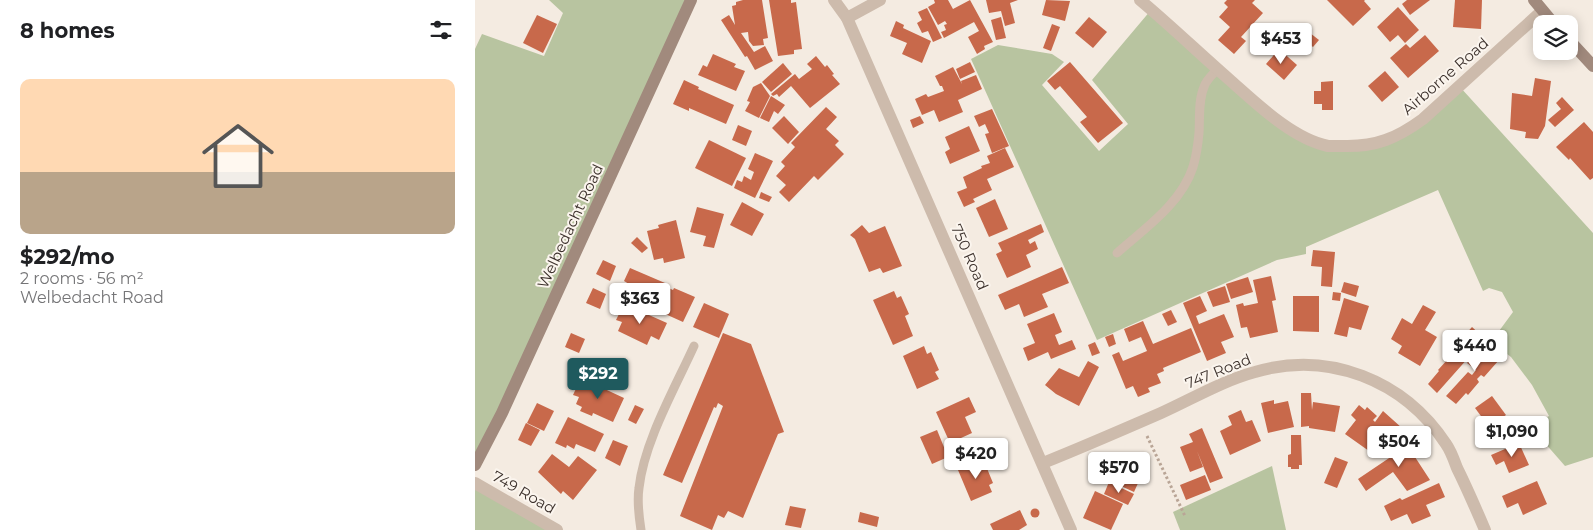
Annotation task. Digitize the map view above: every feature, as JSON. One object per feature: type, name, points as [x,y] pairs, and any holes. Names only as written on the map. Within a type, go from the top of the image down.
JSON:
[{"type":"street","name":"Welbedacht Road","points":[[475,464],[502,413],[691,0]]},
{"type":"street","name":"750 Road","points":[[834,0],[847,18],[1071,530]]},
{"type":"street","points":[[847,18],[880,0]]},
{"type":"street","name":"Airborne Road","points":[[1140,0],[1281,123],[1307,138],[1328,146],[1356,146],[1383,142],[1404,133],[1423,119],[1542,11]]},
{"type":"street","points":[[1534,0],[1546,15]]},
{"type":"street","points":[[1578,50],[1593,66]]},
{"type":"street","name":"747 Road","points":[[1043,463],[1141,422],[1228,381],[1256,371],[1279,367],[1325,366],[1354,373],[1392,389],[1413,405],[1447,444],[1485,530]]},
{"type":"street","name":"749 Road","points":[[475,483],[557,530]]},
{"type":"lane","points":[[1117,253],[1166,209],[1184,188],[1193,168],[1199,136],[1202,91],[1209,78],[1218,69]]},
{"type":"lane","points":[[641,530],[638,490],[641,472],[654,435],[694,346]]},
{"type":"path","points":[[1141,422],[1185,516]]},
{"type":"green space","points":[[549,0],[690,0],[475,463],[475,49],[482,34],[544,56],[563,13]]},
{"type":"green space","points":[[1151,10],[1308,139],[1383,143],[1460,87],[1593,233],[1593,457],[1565,466],[1530,426],[1549,416],[1532,385],[1511,357],[1491,342],[1513,312],[1502,292],[1489,288],[1483,291],[1438,190],[1306,247],[1306,254],[1277,260],[1097,340],[971,59],[998,45],[1052,54],[1064,62],[1042,85],[1099,151],[1128,124],[1092,80]]},
{"type":"green space","points":[[1272,466],[1286,530],[1180,530],[1173,512]]},
{"type":"green space","points":[[475,482],[559,530],[475,530]]},
{"type":"building","points":[[762,0],[768,38],[763,39],[764,45],[753,46],[749,41],[748,32],[741,33],[754,52],[765,46],[773,61],[755,70],[721,20],[729,15],[735,25],[732,6],[736,5],[736,2]]},
{"type":"building","points":[[769,0],[791,0],[791,3],[796,2],[802,49],[794,50],[794,54],[778,56]]},
{"type":"building","points":[[934,0],[948,0],[953,9],[970,0],[993,42],[984,46],[985,49],[977,54],[968,37],[979,31],[974,22],[944,38],[941,32],[946,30],[944,25],[947,24],[945,21],[938,25],[928,7],[935,3]]},
{"type":"building","points":[[986,0],[1018,0],[1010,3],[1015,23],[1005,26],[1001,11],[989,13]]},
{"type":"building","points":[[1046,0],[1070,1],[1065,21],[1042,15]]},
{"type":"building","points":[[1227,0],[1255,0],[1252,3],[1263,13],[1241,37],[1246,41],[1234,54],[1218,40],[1230,27],[1219,17],[1228,7],[1224,3]]},
{"type":"building","points":[[1327,0],[1365,0],[1371,9],[1353,26]]},
{"type":"building","points":[[1407,0],[1430,0],[1410,15],[1402,4]]},
{"type":"building","points":[[1455,0],[1482,0],[1481,29],[1453,27]]},
{"type":"building","points":[[1398,7],[1419,30],[1405,43],[1398,35],[1390,42],[1377,27]]},
{"type":"building","points":[[927,8],[942,38],[933,42],[928,31],[922,33],[917,23],[922,20],[918,12]]},
{"type":"building","points":[[537,15],[557,24],[543,53],[523,43]]},
{"type":"building","points":[[1001,17],[1006,38],[996,40],[991,20]]},
{"type":"building","points":[[1089,17],[1107,32],[1093,48],[1075,33]]},
{"type":"building","points":[[896,21],[904,25],[903,28],[931,41],[922,63],[902,54],[907,43],[890,36]]},
{"type":"building","points":[[1052,24],[1060,27],[1051,51],[1043,48]]},
{"type":"building","points":[[1310,33],[1319,40],[1313,47],[1304,40]]},
{"type":"building","points":[[1425,35],[1439,51],[1408,78],[1390,58],[1406,44],[1410,48]]},
{"type":"building","points":[[1279,49],[1297,65],[1284,80],[1266,64]]},
{"type":"building","points":[[713,54],[736,64],[734,67],[745,71],[736,91],[698,75],[703,65],[707,67]]},
{"type":"building","points":[[816,56],[825,67],[827,65],[834,74],[832,75],[840,84],[810,108],[791,86],[779,97],[777,94],[773,96],[771,94],[795,74],[799,79],[812,69],[807,64]]},
{"type":"building","points":[[970,62],[975,72],[960,79],[956,69]]},
{"type":"building","points":[[1070,62],[1123,123],[1098,143],[1080,122],[1087,117],[1060,86],[1055,90],[1047,81]]},
{"type":"building","points":[[783,63],[792,74],[771,92],[762,82]]},
{"type":"building","points":[[953,67],[962,84],[961,81],[976,75],[982,89],[958,100],[963,112],[939,122],[934,110],[922,115],[915,99],[926,94],[928,97],[944,91],[935,76]]},
{"type":"building","points":[[1385,71],[1399,87],[1382,102],[1368,86]]},
{"type":"building","points":[[1535,78],[1551,81],[1545,126],[1538,139],[1525,138],[1526,132],[1510,129],[1512,93],[1532,96]]},
{"type":"building","points":[[684,80],[699,87],[698,89],[734,105],[726,124],[689,108],[689,111],[673,104]]},
{"type":"building","points":[[1333,81],[1333,110],[1322,110],[1322,104],[1314,104],[1314,91],[1321,91],[1321,82]]},
{"type":"building","points":[[761,83],[770,96],[759,118],[745,111],[750,102],[747,101],[753,87]]},
{"type":"building","points":[[771,96],[785,105],[778,114],[774,111],[769,122],[760,118]]},
{"type":"building","points":[[1562,97],[1574,110],[1555,127],[1548,120],[1561,109],[1556,103]]},
{"type":"building","points":[[826,107],[837,117],[826,129],[839,141],[835,145],[844,154],[818,180],[814,176],[789,202],[779,192],[786,185],[776,176],[785,166],[781,162],[795,147],[791,143]]},
{"type":"building","points":[[992,109],[1009,146],[992,153],[985,134],[989,133],[985,124],[979,127],[974,116]]},
{"type":"building","points":[[784,116],[799,132],[788,144],[772,128]]},
{"type":"building","points":[[920,116],[924,123],[913,128],[910,120]]},
{"type":"building","points":[[1584,122],[1593,132],[1593,178],[1590,180],[1570,158],[1569,160],[1556,147]]},
{"type":"building","points":[[738,125],[752,131],[746,146],[732,140]]},
{"type":"building","points":[[969,126],[980,151],[950,164],[945,152],[950,149],[945,137]]},
{"type":"building","points":[[709,140],[746,158],[732,186],[695,168]]},
{"type":"building","points":[[1005,148],[1014,167],[987,179],[992,190],[973,199],[975,202],[964,207],[957,192],[967,188],[963,177],[990,163],[987,156]]},
{"type":"building","points":[[755,153],[773,161],[755,198],[734,188],[737,180],[742,182],[744,176],[751,180],[754,172],[748,169]]},
{"type":"building","points":[[761,192],[772,197],[769,202],[759,198]]},
{"type":"building","points":[[995,199],[1008,229],[989,237],[976,208]]},
{"type":"building","points":[[742,202],[764,214],[752,236],[730,225]]},
{"type":"building","points":[[697,207],[724,214],[714,248],[703,246],[706,236],[690,232]]},
{"type":"building","points":[[676,220],[685,258],[664,263],[663,258],[654,260],[647,231],[659,228],[658,225]]},
{"type":"building","points":[[1041,224],[1044,232],[1028,240],[1030,244],[1035,241],[1038,249],[1026,255],[1031,267],[1007,278],[996,254],[1002,251],[998,243]]},
{"type":"building","points":[[862,225],[869,233],[885,226],[902,266],[883,273],[880,268],[869,272],[855,239],[850,235]]},
{"type":"building","points":[[637,237],[648,248],[642,253],[631,243]]},
{"type":"building","points":[[1313,250],[1335,252],[1332,287],[1321,286],[1322,267],[1311,266]]},
{"type":"building","points":[[603,260],[616,266],[610,281],[596,274]]},
{"type":"building","points":[[1062,267],[1069,283],[1042,294],[1048,307],[1024,317],[1019,304],[1005,310],[998,295]]},
{"type":"building","points":[[630,268],[665,283],[664,286],[695,297],[683,322],[663,313],[665,309],[625,291],[629,284],[624,281]]},
{"type":"building","points":[[1271,276],[1276,300],[1272,301],[1278,332],[1250,338],[1247,327],[1241,328],[1236,305],[1243,303],[1244,306],[1258,303],[1253,280]]},
{"type":"building","points":[[1248,277],[1253,292],[1231,299],[1226,284]]},
{"type":"building","points":[[1344,282],[1359,286],[1356,297],[1341,292]]},
{"type":"building","points":[[1225,286],[1230,302],[1213,307],[1207,292]]},
{"type":"building","points":[[593,288],[606,294],[600,309],[586,303]]},
{"type":"building","points":[[894,291],[897,298],[901,296],[909,314],[905,316],[913,336],[893,345],[873,300]]},
{"type":"building","points":[[1333,292],[1341,293],[1340,301],[1332,300]]},
{"type":"building","points":[[1200,296],[1207,311],[1196,316],[1199,324],[1224,314],[1234,337],[1221,342],[1226,353],[1207,361],[1183,303]]},
{"type":"building","points":[[1293,296],[1319,296],[1319,332],[1293,331]]},
{"type":"building","points":[[1344,298],[1369,306],[1361,330],[1349,327],[1347,337],[1334,334]]},
{"type":"building","points":[[704,303],[729,314],[719,338],[693,327]]},
{"type":"building","points":[[624,304],[667,323],[659,340],[651,336],[647,345],[618,331],[622,322],[616,320]]},
{"type":"building","points":[[1423,305],[1436,312],[1425,330],[1437,337],[1420,366],[1398,353],[1402,346],[1391,339],[1402,318],[1412,324]]},
{"type":"building","points":[[1171,310],[1177,322],[1168,326],[1162,314]]},
{"type":"building","points":[[1054,313],[1062,332],[1055,335],[1059,345],[1072,340],[1076,349],[1051,359],[1048,352],[1028,361],[1023,348],[1035,343],[1027,324]]},
{"type":"building","points":[[1143,321],[1153,344],[1191,328],[1201,352],[1163,368],[1164,371],[1157,374],[1161,383],[1148,388],[1150,392],[1138,397],[1133,386],[1126,389],[1112,355],[1119,352],[1123,361],[1147,351],[1141,337],[1129,342],[1124,329]]},
{"type":"building","points":[[1472,327],[1485,339],[1437,393],[1428,384],[1448,359],[1445,357]]},
{"type":"building","points":[[571,333],[585,339],[579,353],[565,347]]},
{"type":"building","points":[[723,333],[751,344],[784,432],[778,434],[743,518],[728,511],[724,518],[718,515],[712,530],[680,516],[723,406],[718,403],[716,408],[714,407],[682,483],[663,475]]},
{"type":"building","points":[[1113,334],[1116,344],[1109,347],[1105,337]]},
{"type":"building","points":[[1486,341],[1495,348],[1491,353],[1499,360],[1484,377],[1481,375],[1477,379],[1479,382],[1468,395],[1466,393],[1456,404],[1446,396],[1468,372],[1472,375],[1476,370],[1467,363]]},
{"type":"building","points":[[1095,342],[1100,353],[1092,356],[1088,345]]},
{"type":"building","points":[[924,346],[927,354],[931,352],[939,370],[935,372],[939,379],[917,389],[903,356]]},
{"type":"building","points":[[1088,361],[1099,367],[1079,406],[1056,394],[1045,385],[1059,368],[1079,377]]},
{"type":"building","points":[[581,378],[624,398],[613,422],[593,413],[592,416],[580,411],[582,407],[576,404],[579,397],[573,395]]},
{"type":"building","points":[[1301,393],[1311,393],[1312,410],[1313,402],[1340,406],[1335,432],[1309,428],[1309,426],[1301,427]]},
{"type":"building","points":[[1492,396],[1506,415],[1489,427],[1475,408]]},
{"type":"building","points":[[969,397],[976,412],[965,417],[972,433],[950,443],[936,412]]},
{"type":"building","points":[[1274,400],[1274,404],[1288,401],[1294,427],[1268,433],[1261,403]]},
{"type":"building","points":[[537,403],[554,411],[544,431],[527,423]]},
{"type":"building","points":[[635,405],[644,409],[636,424],[628,420]]},
{"type":"building","points":[[1359,405],[1365,410],[1367,407],[1377,416],[1373,420],[1375,422],[1383,411],[1402,428],[1382,449],[1375,444],[1369,451],[1345,434],[1356,420],[1351,415]]},
{"type":"building","points":[[1241,410],[1246,422],[1252,420],[1261,441],[1230,455],[1220,431],[1232,425],[1228,416]]},
{"type":"building","points":[[568,417],[604,434],[595,452],[576,444],[574,449],[567,445],[566,448],[555,443]]},
{"type":"building","points":[[526,423],[540,430],[531,446],[518,440]]},
{"type":"building","points":[[1202,428],[1223,478],[1210,483],[1197,451],[1203,467],[1190,472],[1180,447],[1193,442],[1189,434]]},
{"type":"building","points":[[937,430],[948,457],[932,464],[920,437]]},
{"type":"building","points":[[1291,435],[1301,435],[1302,465],[1299,465],[1299,469],[1288,467],[1288,455],[1291,454]]},
{"type":"building","points":[[1413,436],[1424,451],[1415,457],[1430,480],[1407,491],[1393,472],[1366,491],[1358,479],[1404,448],[1401,444]]},
{"type":"building","points":[[613,440],[628,446],[620,466],[605,458]]},
{"type":"building","points":[[1519,443],[1529,465],[1509,473],[1504,461],[1496,465],[1491,455]]},
{"type":"building","points":[[552,454],[569,467],[578,456],[597,470],[573,500],[563,491],[561,494],[538,472]]},
{"type":"building","points":[[1335,457],[1348,462],[1337,488],[1324,483]]},
{"type":"building","points":[[979,461],[982,467],[986,466],[993,483],[989,485],[992,492],[971,501],[958,470]]},
{"type":"building","points":[[1116,470],[1139,481],[1134,492],[1110,481]]},
{"type":"building","points":[[1205,475],[1211,490],[1186,500],[1180,485]]},
{"type":"building","points":[[1537,481],[1547,504],[1523,515],[1518,503],[1507,508],[1502,496]]},
{"type":"building","points":[[1109,482],[1134,494],[1128,505],[1104,494]]},
{"type":"building","points":[[1439,483],[1445,497],[1426,505],[1431,516],[1412,524],[1407,514],[1391,521],[1384,506]]},
{"type":"building","points":[[1095,491],[1123,504],[1111,530],[1083,518]]},
{"type":"building","points":[[790,506],[806,509],[801,528],[785,525]]},
{"type":"building","points":[[1035,509],[1039,513],[1035,517],[1031,513]]},
{"type":"building","points":[[1020,510],[1027,525],[1019,530],[993,530],[990,524]]},
{"type":"building","points":[[860,512],[879,517],[877,527],[858,522]]}]
